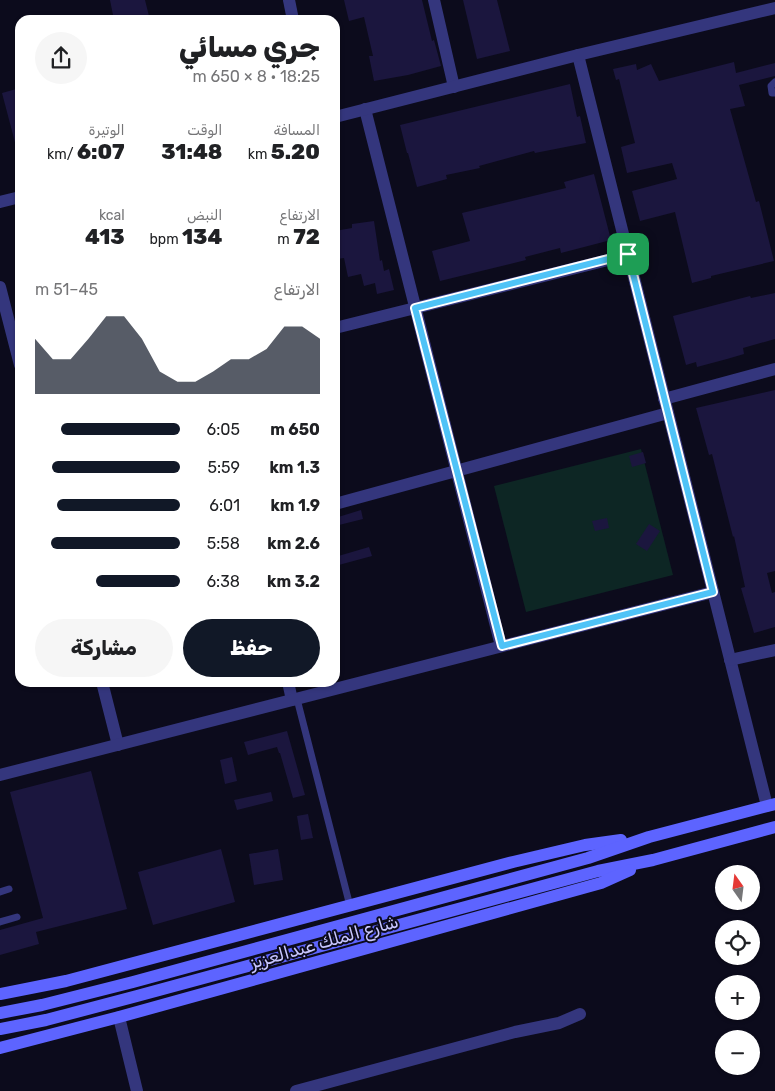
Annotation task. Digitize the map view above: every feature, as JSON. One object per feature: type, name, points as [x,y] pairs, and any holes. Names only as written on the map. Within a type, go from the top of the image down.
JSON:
[{"type":"street","points":[[289,0],[293,15]]},
{"type":"street","points":[[434,0],[454,86]]},
{"type":"street","points":[[340,116],[578,55],[775,8]]},
{"type":"street","points":[[578,55],[730,660],[771,805]]},
{"type":"street","points":[[365,109],[502,646]]},
{"type":"street","points":[[0,202],[15,198]]},
{"type":"street","points":[[340,327],[628,254]]},
{"type":"street","points":[[0,287],[15,346]]},
{"type":"street","points":[[0,342],[13,339]]},
{"type":"street","points":[[664,399],[775,369]]},
{"type":"street","points":[[340,503],[668,412]]},
{"type":"street","points":[[0,775],[713,592]]},
{"type":"street","points":[[730,660],[775,650]]},
{"type":"street","points":[[103,687],[118,745]]},
{"type":"street","points":[[290,687],[295,700]]},
{"type":"street","name":"شارع الملك عبدالعزيز","points":[[0,1014],[133,982],[588,858],[649,837],[771,805]]},
{"type":"street","name":"شارع الملك عبدالعزيز","points":[[0,1030],[137,996],[598,871],[653,860],[775,827]]},
{"type":"street","name":"شارع الملك عبدالعزيز","points":[[0,994],[66,982],[513,862],[585,845],[649,837]]},
{"type":"street","name":"شارع الملك عبدالعزيز","points":[[0,1048],[119,1017],[601,883],[653,860]]},
{"type":"street","points":[[296,1091],[515,1032],[559,1023],[580,1014]]},
{"type":"street","points":[[119,1017],[137,1091]]},
{"type":"lane","points":[[775,82],[771,86],[772,92],[775,93]]},
{"type":"lane","points":[[295,700],[350,906]]},
{"type":"lane","points":[[0,892],[10,889]]},
{"type":"lane","points":[[0,922],[17,917]]},
{"type":"green space","points":[[641,449],[673,575],[526,612],[494,486]]},
{"type":"building","points":[[110,0],[145,0],[149,15],[113,15]]},
{"type":"building","points":[[344,0],[422,0],[432,41],[434,40],[441,66],[408,75],[374,81],[369,56],[373,56],[364,17],[349,21]]},
{"type":"building","points":[[463,0],[497,0],[510,51],[477,59]]},
{"type":"building","points":[[734,62],[736,73],[775,63],[775,76],[739,85],[745,106],[730,109],[756,202],[759,201],[774,261],[711,276],[711,278],[692,283],[675,212],[640,221],[632,191],[677,179],[672,163],[627,173],[621,147],[635,143],[619,79],[616,80],[613,69],[636,64],[637,70],[651,64],[659,81]]},
{"type":"building","points":[[570,84],[577,117],[580,116],[586,143],[535,153],[534,151],[479,166],[480,168],[446,175],[447,179],[417,187],[400,125]]},
{"type":"building","points":[[15,89],[15,142],[2,93]]},
{"type":"building","points":[[594,174],[611,240],[561,253],[560,248],[525,257],[526,260],[440,281],[432,251],[470,241],[462,213],[566,188],[564,182]]},
{"type":"building","points":[[374,221],[380,261],[382,260],[384,271],[389,269],[394,290],[377,294],[375,283],[364,286],[361,274],[348,277],[344,258],[340,259],[340,230],[352,228],[352,224]]},
{"type":"building","points":[[775,293],[775,339],[743,348],[744,354],[727,359],[697,367],[696,362],[686,365],[673,316],[750,296],[751,298]]},
{"type":"building","points":[[775,390],[775,571],[767,573],[772,593],[775,592],[775,627],[754,633],[741,588],[745,587],[734,536],[712,454],[709,455],[696,408]]},
{"type":"building","points":[[643,452],[646,463],[632,467],[629,456]]},
{"type":"building","points":[[361,510],[363,519],[340,525],[340,516]]},
{"type":"building","points":[[607,518],[609,528],[595,531],[592,521]]},
{"type":"building","points":[[649,524],[660,531],[647,551],[636,544]]},
{"type":"building","points":[[369,547],[372,556],[340,565],[340,556]]},
{"type":"building","points":[[287,731],[305,795],[293,798],[277,747],[248,755],[244,742]]},
{"type":"building","points":[[232,757],[237,781],[225,784],[220,760]]},
{"type":"building","points":[[91,771],[127,909],[36,932],[39,944],[0,955],[0,930],[43,918],[10,792]]},
{"type":"building","points":[[271,792],[273,801],[237,810],[234,800]]},
{"type":"building","points":[[308,814],[313,838],[301,840],[297,816]]},
{"type":"building","points":[[221,849],[235,902],[153,925],[138,872]]},
{"type":"building","points":[[278,849],[283,880],[254,885],[249,854]]},
{"type":"route","points":[[628,254],[713,592],[502,646],[415,308],[628,254]]}]
